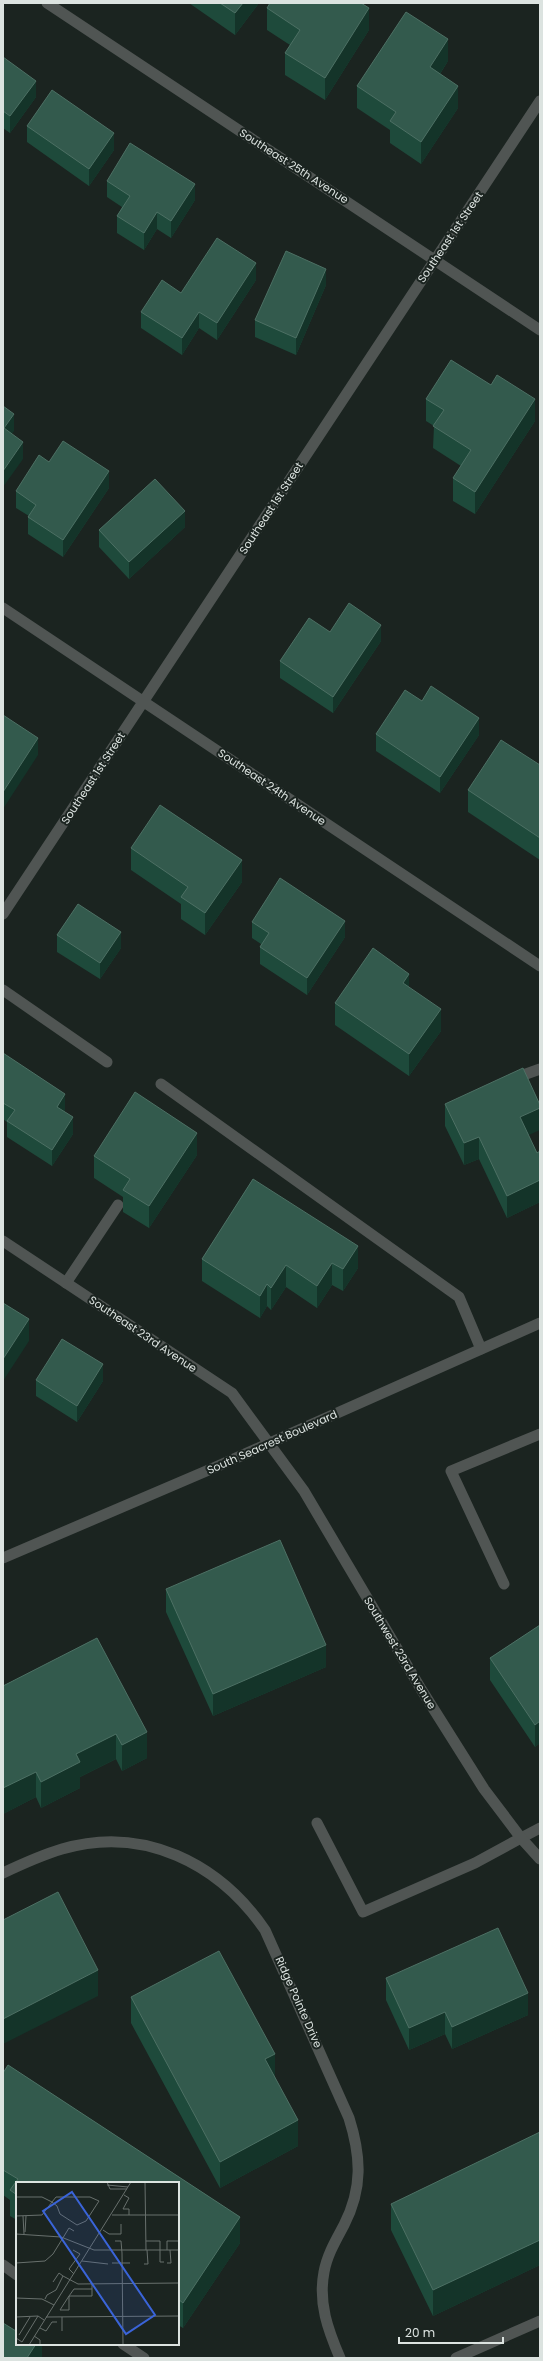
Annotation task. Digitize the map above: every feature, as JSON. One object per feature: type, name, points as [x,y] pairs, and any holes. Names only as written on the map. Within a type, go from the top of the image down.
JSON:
[{"type":"street","name":"Southeast 25th Avenue","points":[[47,3],[540,330]]},
{"type":"street","name":"Southeast 1st Street","points":[[3,914],[540,101]]},
{"type":"street","name":"Southeast 24th Avenue","points":[[3,608],[540,966]]},
{"type":"street","points":[[3,990],[108,1062]]},
{"type":"street","points":[[503,1083],[540,1069]]},
{"type":"street","points":[[161,1084],[459,1297],[481,1350]]},
{"type":"street","points":[[66,1283],[118,1205]]},
{"type":"street","name":"Southeast 23rd Avenue","points":[[3,1241],[232,1394],[269,1442]]},
{"type":"street","name":"South Seacrest Boulevard","points":[[3,1558],[218,1466],[269,1442],[540,1323]]},
{"type":"street","points":[[504,1584],[451,1471],[540,1434]]},
{"type":"street","name":"Southwest 23rd Avenue","points":[[269,1442],[304,1491],[451,1737],[484,1789],[521,1838],[540,1859]]},
{"type":"street","points":[[317,1823],[363,1912],[475,1863],[540,1828]]},
{"type":"street","name":"Ridge Pointe Drive","points":[[3,1873],[63,1849],[86,1844],[110,1842],[157,1849],[194,1863],[218,1878],[252,1910],[265,1930],[349,2118],[357,2144],[359,2171],[355,2198],[332,2247],[324,2273],[322,2300],[327,2326],[340,2358]]},
{"type":"street","points":[[3,2265],[16,2273]]},
{"type":"street","points":[[456,2358],[540,2321]]},
{"type":"street","points":[[124,2345],[144,2358]]},
{"type":"building","points":[[220,3],[243,3],[235,13]]},
{"type":"building","points":[[270,3],[361,3],[369,8],[325,78],[285,53],[300,30],[267,8]]},
{"type":"building","points":[[406,12],[448,39],[430,67],[458,86],[421,142],[390,121],[396,112],[357,86]]},
{"type":"building","points":[[3,57],[36,81],[10,116],[3,111]]},
{"type":"building","points":[[52,90],[114,133],[89,169],[27,126]]},
{"type":"building","points":[[130,143],[195,184],[171,221],[157,212],[144,233],[117,216],[130,196],[107,181]]},
{"type":"building","points":[[217,238],[256,263],[217,323],[199,312],[182,338],[141,312],[162,280],[181,293]]},
{"type":"building","points":[[286,251],[326,269],[296,338],[255,320]]},
{"type":"building","points":[[451,360],[491,385],[497,375],[535,399],[475,492],[453,478],[471,450],[433,426],[444,410],[426,399]]},
{"type":"building","points":[[3,406],[14,414],[4,428],[23,442],[3,471]]},
{"type":"building","points":[[63,441],[109,471],[63,540],[28,517],[36,505],[16,491],[39,455],[49,462]]},
{"type":"building","points":[[155,479],[185,511],[129,562],[99,530]]},
{"type":"building","points":[[349,603],[381,625],[333,697],[280,661],[309,618],[330,632]]},
{"type":"building","points":[[431,686],[479,718],[440,777],[376,734],[405,690],[422,701]]},
{"type":"building","points":[[3,715],[38,738],[3,792]]},
{"type":"building","points":[[501,740],[540,765],[540,838],[468,790]]},
{"type":"building","points":[[160,805],[242,860],[205,913],[181,897],[188,887],[131,848]]},
{"type":"building","points":[[280,878],[345,921],[307,978],[260,947],[269,933],[252,922]]},
{"type":"building","points":[[78,904],[121,932],[100,963],[57,935]]},
{"type":"building","points":[[373,948],[409,974],[403,983],[441,1009],[409,1054],[335,1003]]},
{"type":"building","points":[[3,1053],[65,1094],[57,1107],[73,1117],[52,1150],[7,1121],[15,1110],[3,1103]]},
{"type":"building","points":[[523,1068],[540,1105],[540,1108],[520,1117],[537,1153],[540,1151],[540,1180],[507,1196],[479,1137],[464,1143],[445,1104]]},
{"type":"building","points":[[135,1092],[197,1133],[149,1206],[123,1190],[130,1179],[94,1156]]},
{"type":"building","points":[[253,1179],[358,1246],[343,1269],[332,1263],[317,1286],[286,1265],[271,1288],[267,1284],[260,1296],[202,1259]]},
{"type":"building","points":[[3,1303],[29,1319],[3,1359]]},
{"type":"building","points":[[62,1339],[103,1364],[77,1406],[36,1380]]},
{"type":"building","points":[[280,1540],[326,1645],[213,1694],[166,1589]]},
{"type":"building","points":[[540,1625],[540,1721],[535,1725],[490,1658]]},
{"type":"building","points":[[97,1638],[147,1732],[122,1745],[116,1734],[76,1754],[80,1762],[41,1782],[36,1772],[3,1788],[3,1686]]},
{"type":"building","points":[[58,1892],[98,1970],[3,2019],[3,1920]]},
{"type":"building","points":[[498,1928],[528,1993],[452,2027],[445,2012],[409,2028],[386,1978]]},
{"type":"building","points":[[219,1951],[275,2054],[265,2059],[298,2120],[220,2162],[131,1997]]},
{"type":"building","points":[[8,2065],[240,2217],[183,2303],[179,2300],[179,2182],[16,2182],[16,2194],[10,2190],[18,2179],[3,2170],[3,2073]]},
{"type":"building","points":[[540,2132],[540,2240],[433,2290],[391,2204]]},
{"type":"building","points":[[3,2323],[16,2331],[16,2345],[35,2345],[27,2358],[3,2358]]}]
